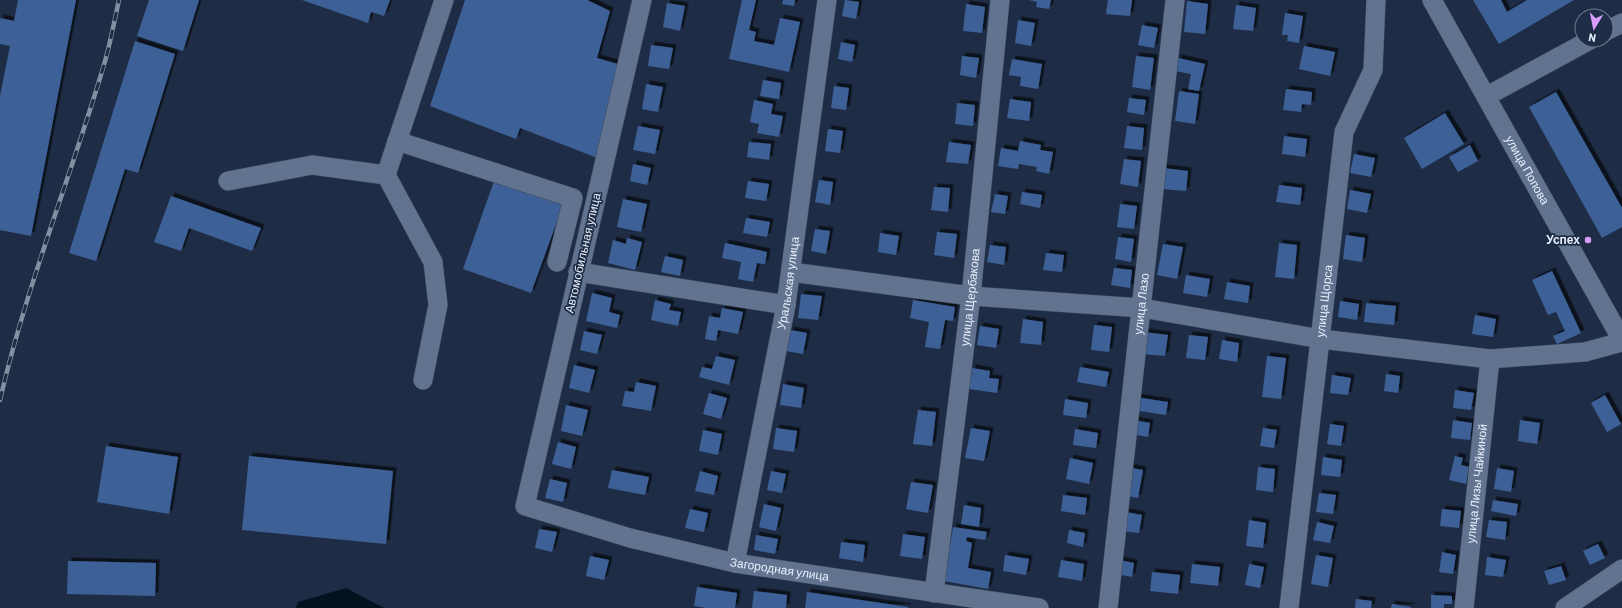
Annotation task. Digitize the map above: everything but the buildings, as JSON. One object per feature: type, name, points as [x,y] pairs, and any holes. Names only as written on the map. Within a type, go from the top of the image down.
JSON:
[{"type":"street","points":[[423,380],[438,305],[433,262],[386,175],[444,0]]},
{"type":"street","name":"Автомобильная улица","points":[[525,506],[642,0]]},
{"type":"street","name":"Уральская улица","points":[[735,563],[786,305],[827,0]]},
{"type":"street","name":"улица Щербакова","points":[[934,593],[971,296],[1000,0]]},
{"type":"street","name":"улица Лазо","points":[[1108,608],[1175,0]]},
{"type":"street","name":"улица Щорса","points":[[1289,608],[1344,132],[1374,70],[1376,0]]},
{"type":"street","name":"улица Попова","points":[[1432,0],[1487,96],[1622,341]]},
{"type":"street","points":[[1487,96],[1575,48]]},
{"type":"street","points":[[397,141],[573,198],[557,262]]},
{"type":"street","points":[[228,181],[312,165],[386,175]]},
{"type":"street","points":[[578,272],[786,305]]},
{"type":"street","points":[[791,272],[971,296],[1142,308],[1321,339],[1490,359],[1585,352],[1622,341]]},
{"type":"street","name":"улица Лизы Чайкиной","points":[[1464,608],[1490,359]]},
{"type":"street","name":"Загородная улица","points":[[525,506],[630,538],[735,563],[1039,608]]},
{"type":"street","points":[[1565,608],[1622,569]]},
{"type":"water","points":[[346,588],[384,608],[296,608],[298,602]]},
{"type":"railway","points":[[0,400],[22,316],[105,60],[119,0]]},
{"type":"place","name":"Успех","points":[[1588,240]]}]
